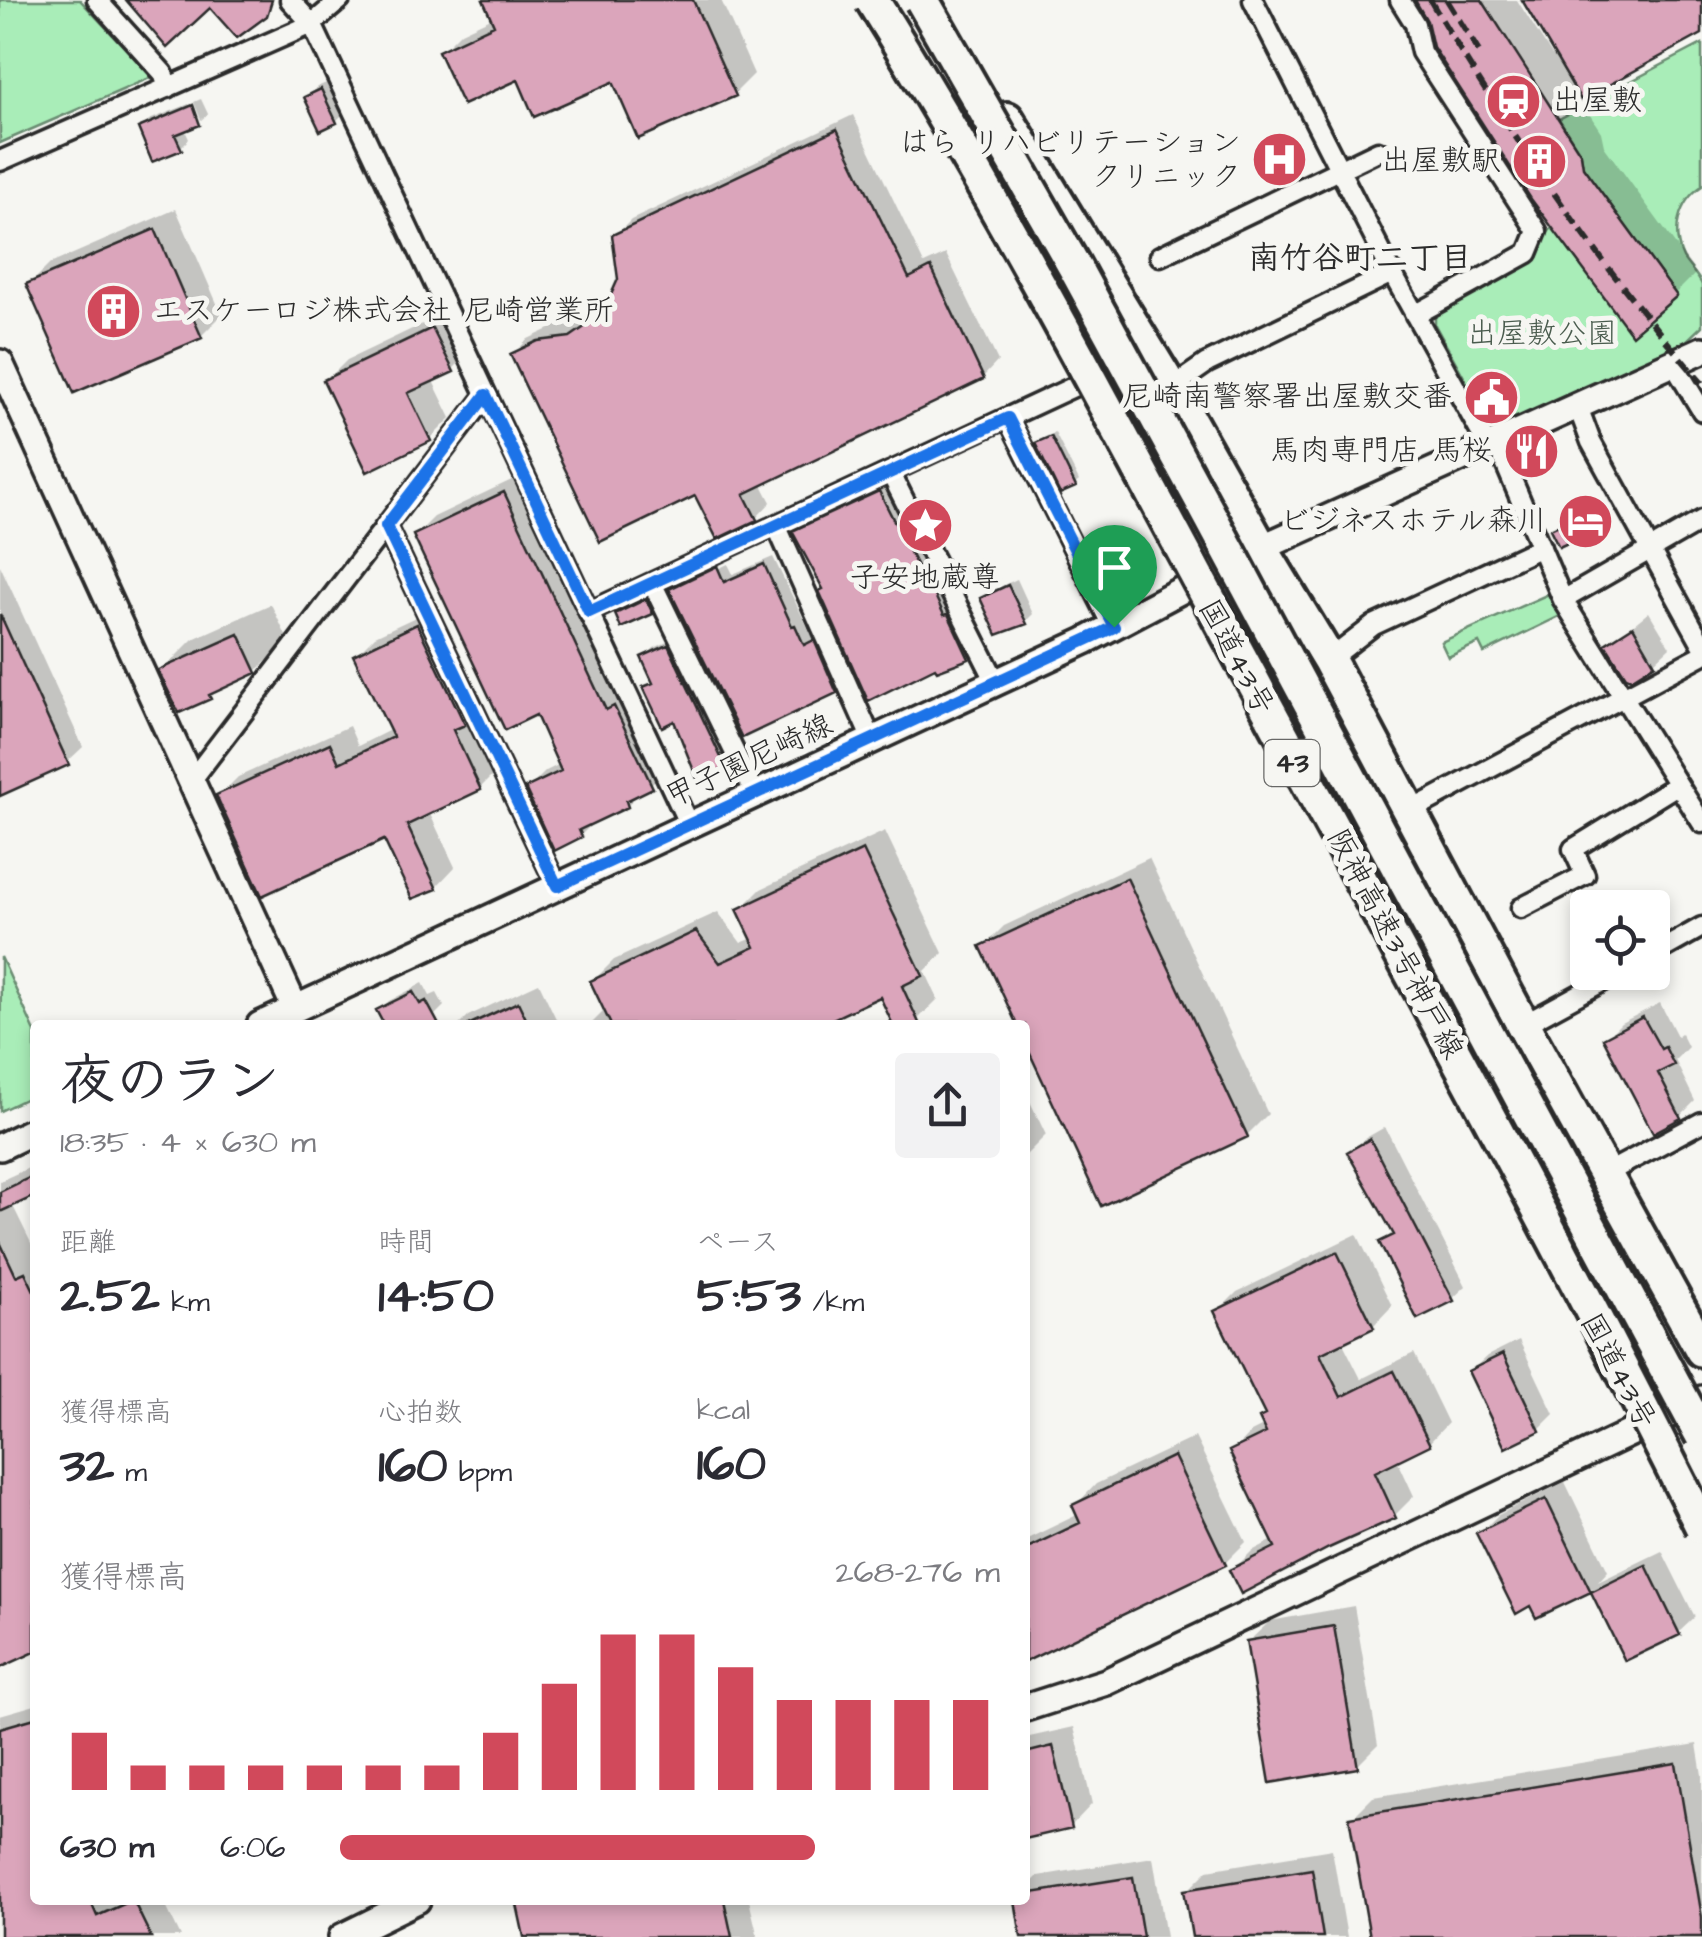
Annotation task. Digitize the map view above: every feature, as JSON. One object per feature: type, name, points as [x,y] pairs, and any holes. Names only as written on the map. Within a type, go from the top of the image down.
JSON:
[{"type":"highway","name":"国道43号","points":[[869,0],[945,123],[1043,296],[1646,1424],[1702,1536]]},
{"type":"highway","name":"阪神高速3号神戸線","points":[[869,0],[943,114],[1043,290],[1437,1021],[1638,1399],[1702,1528]]},
{"type":"highway","name":"阪神高速3号神戸線","points":[[922,0],[1212,518],[1702,1436]]},
{"type":"highway","points":[[936,0],[1171,388],[1329,660],[1522,1025],[1702,1350]]},
{"type":"street","points":[[97,0],[163,72],[168,88]]},
{"type":"street","points":[[290,0],[312,24],[689,825]]},
{"type":"street","points":[[0,161],[312,24],[340,0]]},
{"type":"street","points":[[1253,0],[1392,273],[1492,444],[1563,600],[1702,823]]},
{"type":"street","points":[[1400,0],[1414,24],[1421,52],[1537,231],[1528,253],[1415,315]]},
{"type":"street","points":[[1160,256],[1378,151]]},
{"type":"street","points":[[1171,388],[1207,363],[1392,273]]},
{"type":"street","name":"甲子園尼崎線","points":[[271,1020],[1114,627],[1261,548],[1702,350]]},
{"type":"street","points":[[0,362],[296,1008]]},
{"type":"street","points":[[1674,363],[1702,410]]},
{"type":"street","points":[[589,612],[1086,381]]},
{"type":"street","points":[[191,781],[486,395]]},
{"type":"street","points":[[1578,407],[1592,442],[1702,644]]},
{"type":"street","points":[[1008,418],[1114,627]]},
{"type":"street","points":[[890,472],[996,682]]},
{"type":"street","points":[[1563,600],[1702,520]]},
{"type":"street","points":[[386,526],[557,886]]},
{"type":"street","points":[[776,526],[872,740]]},
{"type":"street","points":[[1329,660],[1374,625],[1542,547]]},
{"type":"street","points":[[652,583],[755,794]]},
{"type":"street","points":[[1410,811],[1702,655]]},
{"type":"street","points":[[1521,908],[1585,875],[1573,850],[1677,785]]},
{"type":"street","points":[[1670,944],[1702,927]]},
{"type":"street","points":[[1522,1025],[1587,990]]},
{"type":"street","points":[[1604,1174],[1702,1122]]},
{"type":"street","points":[[0,1147],[30,1132]]},
{"type":"street","points":[[1030,1706],[1106,1682],[1702,1398]]},
{"type":"street","points":[[342,1937],[408,1905]]},
{"type":"green space","points":[[0,0],[80,0],[152,77],[0,143]]},
{"type":"green space","name":"出屋敷公園","points":[[1702,44],[1702,186],[1687,200],[1677,228],[1683,258],[1702,285],[1702,326],[1682,345],[1520,421],[1499,426],[1488,420],[1435,325],[1435,316],[1543,239],[1554,225],[1676,295],[1583,167],[1581,154],[1559,119]]},
{"type":"green space","points":[[1551,593],[1562,615],[1484,653],[1479,643],[1448,657],[1441,642]]},
{"type":"green space","points":[[1,957],[30,1021],[30,1096],[0,1111]]},
{"type":"building","points":[[126,0],[272,0],[267,16],[237,38],[210,8],[167,48]]},
{"type":"building","points":[[483,0],[693,0],[736,96],[638,139],[613,82],[534,117],[518,80],[463,105],[438,51],[494,25]]},
{"type":"building","name":"出屋敷駅","points":[[1415,0],[1482,0],[1581,154],[1583,167],[1677,296],[1632,335],[1531,199],[1433,47],[1427,21]]},
{"type":"building","points":[[1522,0],[1702,0],[1702,34],[1581,100]]},
{"type":"building","points":[[321,89],[337,123],[320,131],[304,97]]},
{"type":"building","points":[[193,105],[200,125],[175,135],[182,150],[152,162],[138,128]]},
{"type":"building","points":[[837,129],[909,278],[931,267],[984,379],[744,494],[757,520],[717,539],[695,496],[600,542],[510,354],[538,341],[570,337],[602,315],[618,279],[612,235]]},
{"type":"building","name":"エスケーロジ株式会社 尼崎営業所","points":[[155,229],[202,338],[74,393],[26,284]]},
{"type":"building","points":[[432,328],[454,372],[408,393],[431,441],[367,472],[323,380]]},
{"type":"building","points":[[1051,436],[1076,487],[1060,494],[1035,443]]},
{"type":"building","points":[[879,491],[969,659],[937,671],[935,668],[868,701],[819,591],[823,589],[792,531]]},
{"type":"building","points":[[504,492],[606,710],[614,706],[653,788],[626,801],[628,807],[579,830],[582,837],[554,851],[525,788],[561,771],[536,715],[505,730],[413,535]]},
{"type":"building","points":[[1572,519],[1579,538],[1559,547],[1550,529]]},
{"type":"building","points":[[764,564],[792,626],[795,625],[804,645],[814,640],[837,693],[742,738],[669,589],[717,566],[724,582]]},
{"type":"building","points":[[1008,585],[1027,624],[997,635],[980,598]]},
{"type":"building","points":[[646,599],[653,614],[621,628],[615,614]]},
{"type":"building","points":[[0,614],[69,765],[0,796]]},
{"type":"building","points":[[417,624],[465,725],[453,730],[481,790],[407,825],[437,889],[412,899],[384,840],[262,896],[216,795],[330,743],[339,763],[393,737],[353,655]]},
{"type":"building","points":[[1633,626],[1655,664],[1631,679],[1605,644]]},
{"type":"building","points":[[239,634],[257,673],[179,713],[158,670]]},
{"type":"building","points":[[668,645],[726,768],[698,781],[674,721],[662,727],[643,687],[653,683],[641,657]]},
{"type":"building","points":[[863,850],[923,976],[902,986],[918,1020],[891,1020],[880,997],[831,1020],[609,1020],[590,981],[696,931],[720,963],[755,947],[737,909]]},
{"type":"building","points":[[1127,878],[1248,1137],[1101,1206],[1030,1054],[1030,1020],[1015,1020],[980,946]]},
{"type":"building","points":[[413,992],[420,1004],[426,1001],[436,1020],[381,1020],[376,1010]]},
{"type":"building","points":[[518,1002],[527,1020],[479,1020]]},
{"type":"building","points":[[1643,1017],[1674,1065],[1658,1073],[1681,1118],[1653,1133],[1603,1038]]},
{"type":"building","points":[[1370,1139],[1454,1301],[1417,1319],[1379,1242],[1394,1235],[1347,1152]]},
{"type":"building","points":[[30,1177],[30,1198],[0,1212],[0,1192]]},
{"type":"building","points":[[0,1242],[16,1276],[25,1272],[30,1282],[30,1654],[0,1668]]},
{"type":"building","points":[[1337,1252],[1374,1328],[1320,1354],[1341,1397],[1394,1371],[1430,1445],[1375,1472],[1396,1518],[1241,1594],[1229,1570],[1275,1547],[1229,1451],[1266,1433],[1259,1418],[1265,1415],[1214,1311]]},
{"type":"building","points":[[1503,1354],[1540,1431],[1505,1448],[1468,1371]]},
{"type":"building","points":[[1174,1456],[1226,1565],[1030,1660],[1030,1547],[1080,1523],[1072,1505]]},
{"type":"building","points":[[1546,1499],[1591,1592],[1536,1618],[1530,1606],[1516,1614],[1476,1533]]},
{"type":"building","points":[[1646,1565],[1680,1635],[1625,1661],[1591,1592]]},
{"type":"building","points":[[1334,1626],[1358,1768],[1270,1783],[1246,1641]]},
{"type":"building","points":[[30,1719],[30,1905],[92,1905],[97,1916],[122,1905],[135,1905],[151,1937],[0,1937],[0,1728]]},
{"type":"building","points":[[1053,1746],[1072,1828],[1030,1838],[1030,1752]]},
{"type":"building","points":[[1676,1763],[1702,1937],[1370,1937],[1349,1817]]},
{"type":"building","points":[[1312,1869],[1323,1937],[1192,1937],[1184,1890]]},
{"type":"building","points":[[1133,1877],[1143,1937],[1021,1937],[1016,1905],[1030,1905],[1030,1893]]},
{"type":"building","points":[[517,1905],[725,1905],[732,1937],[524,1937]]},
{"type":"railway","points":[[1430,0],[1557,198],[1702,383]]},
{"type":"railway","points":[[1447,0],[1481,55]]},
{"type":"place","name":"出屋敷","points":[[1513,101]]},
{"type":"place","name":"はら リハビリテーション クリニック","points":[[1280,160]]},
{"type":"place","name":"出屋敷駅","points":[[1540,161]]},
{"type":"place","name":"エスケーロジ株式会社 尼崎営業所","points":[[114,311]]},
{"type":"place","name":"尼崎南警察署出屋敷交番","points":[[1491,397]]},
{"type":"place","name":"馬肉専門店 馬桜","points":[[1531,451]]},
{"type":"place","name":"ビジネスホテル森川","points":[[1586,521]]},
{"type":"place","name":"子安地蔵尊","points":[[925,525]]},
{"type":"district","name":"南竹谷町二丁目","points":[[1360,258]]},
{"type":"route","points":[[486,395],[589,612],[1008,418],[1114,627],[557,886],[386,526],[486,395]]}]
